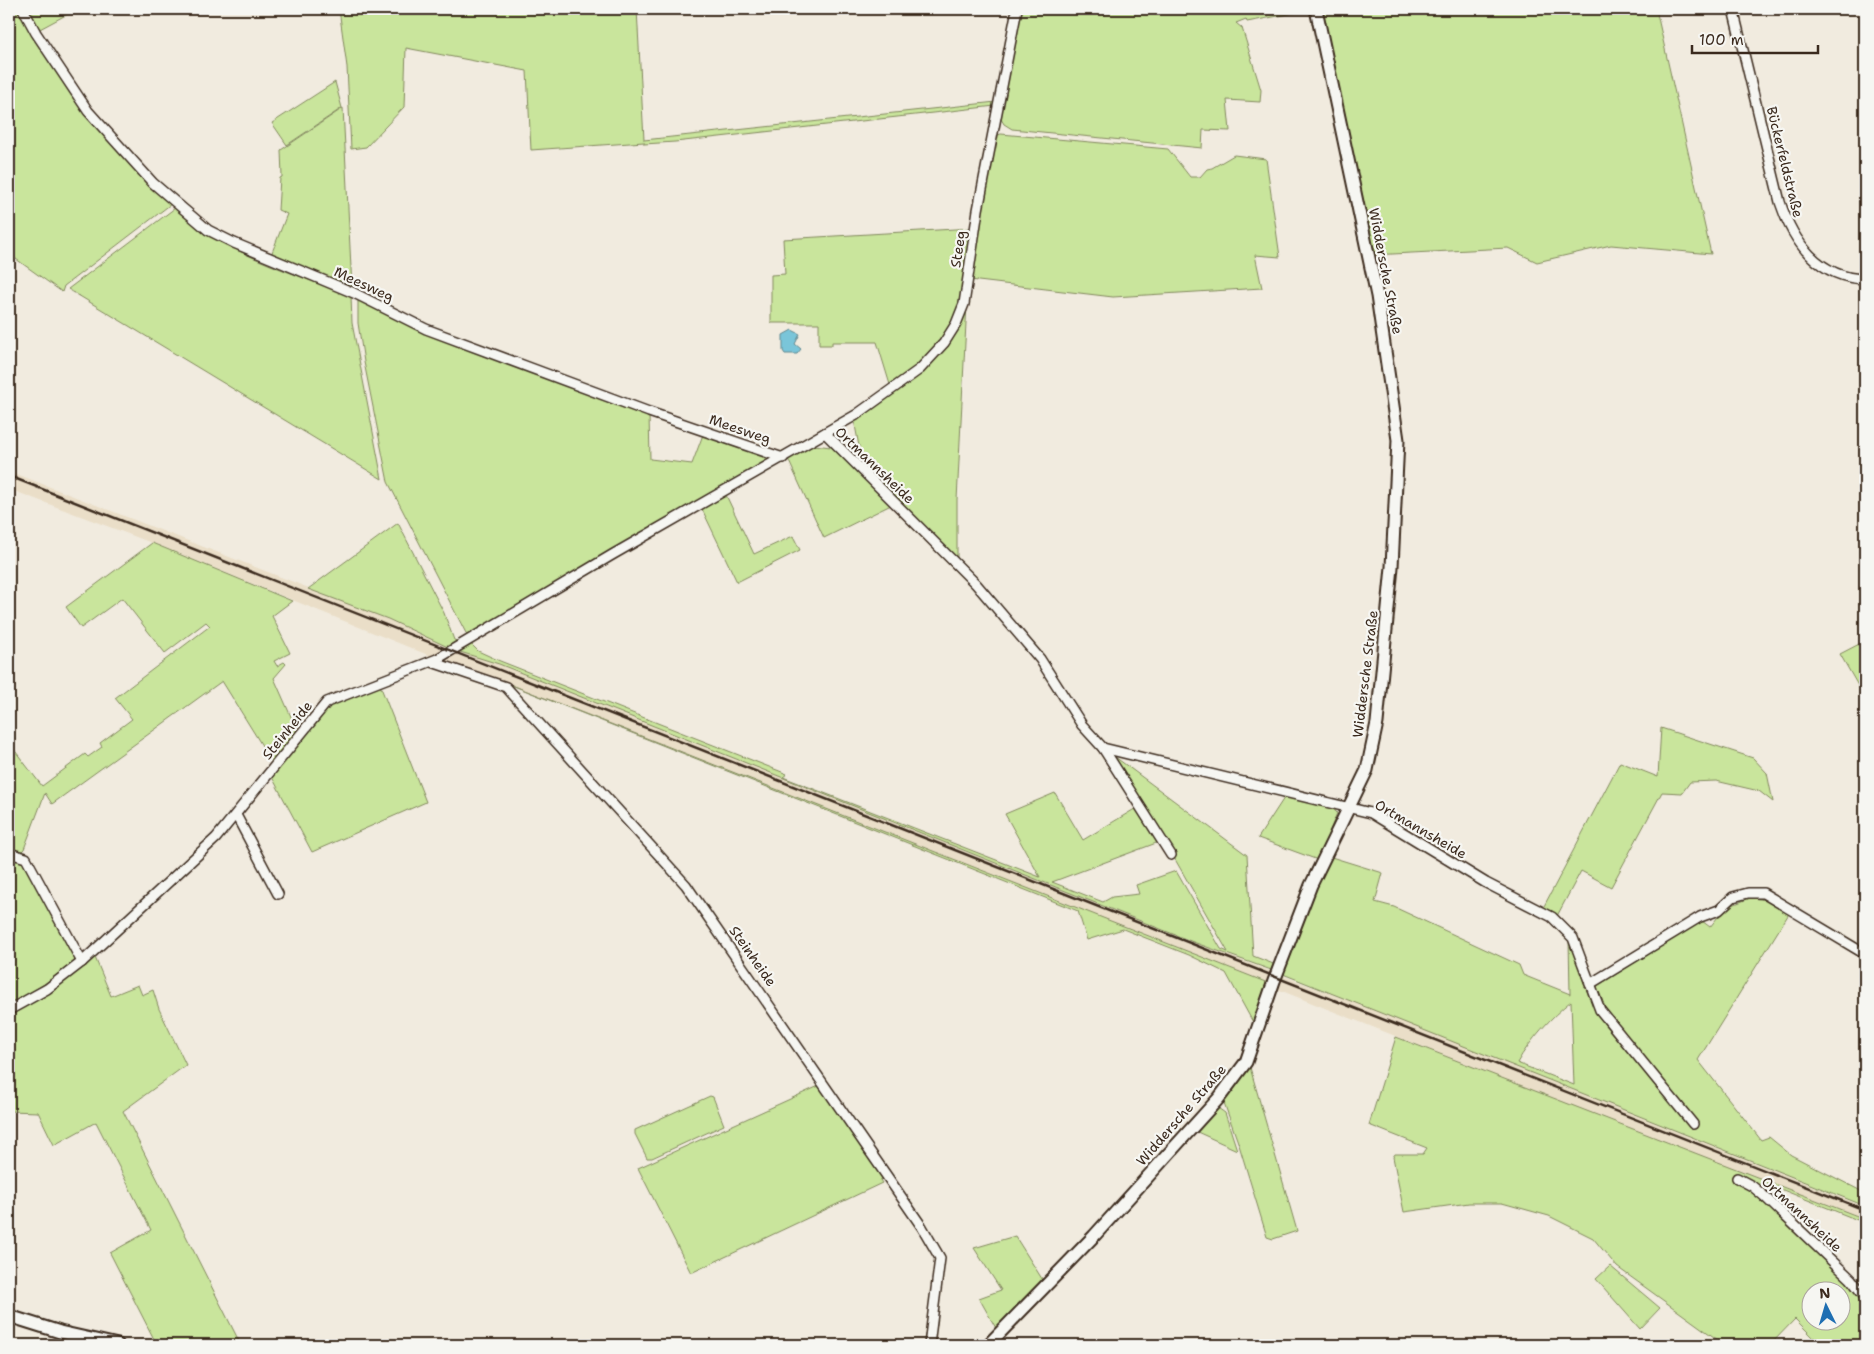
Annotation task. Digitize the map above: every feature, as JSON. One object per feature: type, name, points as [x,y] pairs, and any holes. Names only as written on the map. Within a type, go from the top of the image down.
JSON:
[{"type":"street","name":"Meesweg","points":[[23,9],[36,34],[88,111],[153,182],[208,230],[234,244],[354,293],[426,329],[649,412],[783,458]]},
{"type":"street","name":"Steeg","points":[[825,433],[856,415],[920,369],[944,343],[956,324],[964,304],[978,210],[1017,9]]},
{"type":"street","name":"Widdersche Straße","points":[[988,1345],[1101,1229],[1219,1098],[1246,1062],[1274,981],[1311,885],[1367,770],[1377,723],[1392,567],[1398,440],[1377,296],[1316,9]]},
{"type":"street","name":"Bückerfeldstraße","points":[[1734,9],[1780,202],[1788,227],[1801,246],[1817,262],[1840,274],[1865,279]]},
{"type":"street","name":"Ortmannsheide","points":[[455,648],[612,555],[825,433],[976,584],[1040,659],[1082,725],[1103,748],[1171,855]]},
{"type":"street","name":"Steinheide","points":[[9,1010],[48,989],[82,962],[216,838],[327,702],[432,662],[455,648]]},
{"type":"street","name":"Steinheide","points":[[432,662],[506,686],[686,884],[922,1227],[940,1258],[929,1345]]},
{"type":"street","name":"Ortmannsheide","points":[[1103,748],[1371,813],[1486,883],[1552,917],[1574,938],[1598,1005],[1608,1021],[1693,1124]]},
{"type":"street","points":[[236,814],[278,894]]},
{"type":"street","points":[[9,853],[26,858],[82,962]]},
{"type":"street","points":[[1590,984],[1700,917],[1719,910],[1733,897],[1748,893],[1763,893],[1865,954]]},
{"type":"street","name":"Ortmannsheide","points":[[1737,1178],[1752,1186],[1764,1196],[1851,1279],[1865,1297]]},
{"type":"street","points":[[9,1316],[60,1332],[118,1345]]},
{"type":"shaded area","points":[[9,471],[388,619],[454,650],[499,664],[1193,942],[1385,1014],[1865,1207],[1865,1219],[1516,1084],[1277,989],[1268,983],[764,784],[496,679],[496,681],[433,657],[152,543],[9,489]]},
{"type":"green space","points":[[9,9],[19,9],[85,113],[171,204],[64,286],[62,292],[9,254]]},
{"type":"green space","points":[[27,9],[77,9],[38,30]]},
{"type":"green space","points":[[339,9],[637,9],[644,140],[996,102],[995,106],[675,142],[644,144],[644,142],[531,150],[527,71],[406,48],[404,107],[366,147],[351,149],[347,67]]},
{"type":"green space","points":[[1020,9],[1310,10],[1247,22],[1246,19],[1236,23],[1242,28],[1261,90],[1260,102],[1227,100],[1230,131],[1203,130],[1202,148],[1012,129],[1004,124],[998,114]]},
{"type":"green space","points":[[1319,9],[1656,9],[1711,254],[1611,245],[1537,262],[1508,248],[1373,255]]},
{"type":"green space","points":[[335,82],[342,108],[287,145],[272,123]]},
{"type":"green space","points":[[343,108],[352,288],[271,255],[287,214],[278,210],[280,178],[282,177],[281,150]]},
{"type":"green space","points":[[1001,134],[1168,149],[1190,177],[1200,177],[1207,169],[1234,155],[1266,159],[1280,257],[1255,255],[1262,288],[1113,297],[970,280],[994,136]]},
{"type":"green space","points":[[175,208],[194,224],[214,237],[258,260],[351,296],[352,323],[382,479],[68,289]]},
{"type":"green space","points":[[972,228],[964,291],[952,326],[933,353],[891,388],[877,342],[832,342],[832,345],[819,345],[819,323],[771,323],[771,275],[785,274],[783,239]]},
{"type":"green space","points":[[358,299],[649,415],[650,459],[692,464],[704,432],[765,454],[768,458],[767,462],[468,637],[388,482],[364,362],[358,323]]},
{"type":"green space","points":[[967,303],[957,500],[957,561],[863,467],[854,420],[927,366]]},
{"type":"green space","points":[[814,445],[831,447],[841,454],[893,504],[824,538],[788,459]]},
{"type":"green space","points":[[725,493],[754,554],[793,536],[800,550],[737,582],[701,507]]},
{"type":"green space","points":[[398,523],[444,613],[454,640],[460,642],[450,648],[388,619],[308,589]]},
{"type":"green space","points":[[152,543],[292,601],[272,616],[290,653],[274,661],[277,666],[284,662],[286,664],[274,678],[296,728],[297,736],[274,765],[222,681],[52,804],[45,793],[24,849],[19,854],[9,851],[9,743],[42,786],[85,754],[88,757],[102,747],[100,743],[132,719],[115,698],[210,626],[206,622],[165,653],[122,598],[81,628],[66,607]]},
{"type":"green space","points":[[503,623],[471,644],[478,651],[500,661],[787,774],[783,777],[1040,877],[1005,814],[1055,793],[1083,840],[1138,807],[1159,842],[1052,882],[1103,902],[1112,897],[1139,894],[1136,885],[1176,871],[1221,949],[1228,952],[1164,840],[1107,751],[1247,855],[1253,956],[1276,965],[1274,971],[1193,942],[499,664],[457,651]]},
{"type":"green space","points":[[1865,641],[1865,698],[1840,654]]},
{"type":"green space","points":[[494,678],[1268,983],[1255,1026],[1226,973],[1189,955],[1123,929],[1087,940],[1078,911]]},
{"type":"green space","points":[[380,685],[426,802],[312,852],[272,777],[329,704]]},
{"type":"green space","points":[[1661,728],[1753,758],[1767,773],[1773,802],[1759,791],[1716,781],[1690,782],[1682,793],[1662,792],[1611,887],[1581,871],[1557,916],[1543,908],[1620,762],[1658,777]]},
{"type":"green space","points":[[1286,795],[1332,807],[1337,813],[1318,860],[1258,838]]},
{"type":"green space","points":[[9,854],[23,860],[74,952],[75,961],[46,983],[9,1005]]},
{"type":"green space","points":[[1328,856],[1383,873],[1375,902],[1394,907],[1519,965],[1523,975],[1570,994],[1569,939],[1589,997],[1605,1025],[1690,1127],[1698,1123],[1609,1016],[1594,988],[1702,921],[1710,927],[1725,908],[1750,898],[1769,900],[1790,912],[1698,1060],[1761,1140],[1769,1137],[1791,1155],[1865,1193],[1865,1206],[1283,974],[1290,947]],"holes":[[[1571,1001],[1574,1085],[1517,1063],[1541,1030]]]},
{"type":"green space","points":[[94,955],[111,996],[138,985],[142,995],[153,990],[159,1009],[186,1065],[123,1111],[241,1345],[157,1345],[110,1253],[151,1230],[96,1122],[54,1145],[38,1112],[9,1111],[9,1015],[52,991]]},
{"type":"green space","points":[[1396,1037],[1865,1219],[1865,1223],[1763,1182],[1756,1186],[1734,1173],[1732,1178],[1756,1194],[1848,1282],[1802,1282],[1802,1326],[1795,1319],[1770,1345],[1725,1345],[1617,1267],[1593,1238],[1549,1216],[1502,1203],[1469,1203],[1404,1212],[1393,1157],[1395,1154],[1423,1154],[1427,1148],[1369,1125]]},
{"type":"green space","points":[[1249,1064],[1297,1231],[1273,1239],[1267,1237],[1222,1097]]},
{"type":"green space","points":[[821,1085],[885,1178],[880,1180],[882,1183],[691,1273],[638,1168]]},
{"type":"green space","points":[[710,1096],[713,1097],[724,1125],[652,1158],[647,1158],[635,1134],[635,1130]]},
{"type":"green space","points":[[1215,1106],[1225,1113],[1237,1150],[1195,1131]]},
{"type":"green space","points":[[1015,1236],[1044,1282],[997,1330],[979,1298],[1001,1290],[974,1248]]},
{"type":"green space","points":[[1610,1266],[1660,1308],[1640,1329],[1596,1279]]},
{"type":"green space","points":[[1852,1287],[1865,1304],[1865,1345],[1821,1345],[1808,1332],[1852,1332]]},
{"type":"water","points":[[792,330],[800,334],[795,344],[801,349],[797,354],[785,354],[783,351],[783,335]]},
{"type":"railway","points":[[9,476],[1865,1210]]}]
